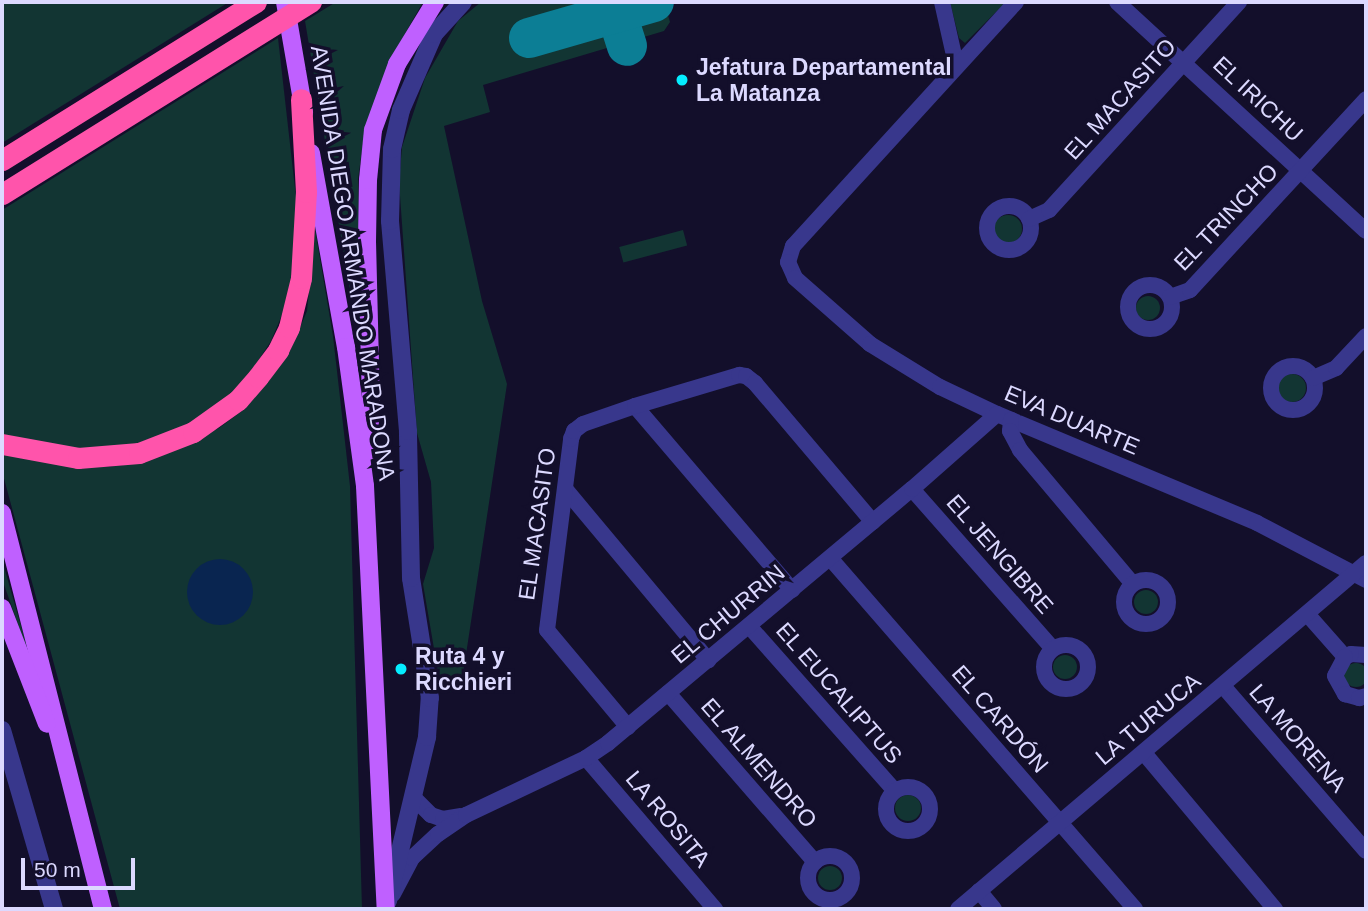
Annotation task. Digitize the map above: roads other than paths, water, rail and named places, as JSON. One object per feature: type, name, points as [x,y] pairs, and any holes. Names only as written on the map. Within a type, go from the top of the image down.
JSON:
[{"type":"highway","points":[[2,160],[256,2]]},
{"type":"highway","points":[[2,194],[311,2]]},
{"type":"highway","points":[[2,444],[78,458],[108,458],[163,445],[193,432],[216,417],[238,400],[258,377],[278,350],[289,327],[301,278],[306,192],[302,99]]},
{"type":"main road","name":"AVENIDA DIEGO ARMANDO MARADONA","points":[[285,2],[344,334],[365,486],[386,909]]},
{"type":"main road","points":[[365,486],[371,405],[368,180],[373,130],[397,64],[435,2]]},
{"type":"main road","points":[[2,513],[103,909]]},
{"type":"main road","points":[[2,608],[71,782]]},
{"type":"street","points":[[386,909],[427,737],[430,698],[411,578],[408,431],[390,221],[391,149],[401,110],[434,34],[463,2]]},
{"type":"street","points":[[942,2],[956,64]]},
{"type":"street","points":[[956,64],[1016,2]]},
{"type":"street","name":"EL IRICHU","points":[[1116,2],[1185,61],[1366,231]]},
{"type":"street","name":"EL MACASITO","points":[[1029,219],[1049,210],[1238,2]]},
{"type":"street","name":"EVA DUARTE","points":[[956,64],[793,246],[788,262],[795,278],[870,344],[940,387],[1004,417],[1257,523],[1363,572]]},
{"type":"street","name":"EL TRINCHO","points":[[1170,297],[1190,290],[1366,99]]},
{"type":"street","points":[[1313,378],[1336,368],[1366,335]]},
{"type":"street","name":"EL MACASITO","points":[[628,727],[550,637],[546,623],[574,431],[583,424],[635,406],[739,375],[746,376],[755,383],[873,522]]},
{"type":"street","points":[[635,406],[792,590]]},
{"type":"street","points":[[1004,417],[1020,450],[1133,584]]},
{"type":"street","name":"EL CHURRIN","points":[[386,909],[412,858],[438,834],[466,815],[586,758],[628,727],[912,489],[1004,417]]},
{"type":"street","name":"EL JENGIBRE","points":[[912,489],[1053,649]]},
{"type":"street","points":[[566,490],[708,660]]},
{"type":"street","name":"EL CARDÓN","points":[[830,558],[1135,909]]},
{"type":"street","name":"LA TURUCA","points":[[958,909],[1308,615],[1363,572]]},
{"type":"street","points":[[1308,615],[1345,657]]},
{"type":"street","name":"EL EUCALIPTUS","points":[[749,626],[895,791]]},
{"type":"street","points":[[1366,655],[1352,654],[1345,657],[1335,676],[1340,689],[1352,697],[1366,696]]},
{"type":"street","name":"LA MORENA","points":[[1223,686],[1366,851]]},
{"type":"street","name":"EL ALMENDRO","points":[[668,693],[815,862]]},
{"type":"street","points":[[2,730],[54,909]]},
{"type":"street","points":[[1144,753],[1275,909]]},
{"type":"street","name":"LA ROSITA","points":[[586,758],[715,909]]},
{"type":"street","name":"EL CHURRIN","points":[[414,798],[431,815],[443,819],[466,815]]},
{"type":"street","points":[[979,891],[994,909]]},
{"type":"water","points":[[213,559],[227,559],[239,564],[248,573],[253,592],[251,605],[244,616],[227,625],[213,625],[201,620],[192,611],[187,599],[187,585],[192,573],[201,564]]},
{"type":"place","name":"Jefatura Departamental La Matanza","points":[[682,80]]},
{"type":"place","name":"Ruta 4 y Ricchieri","points":[[401,669]]}]
